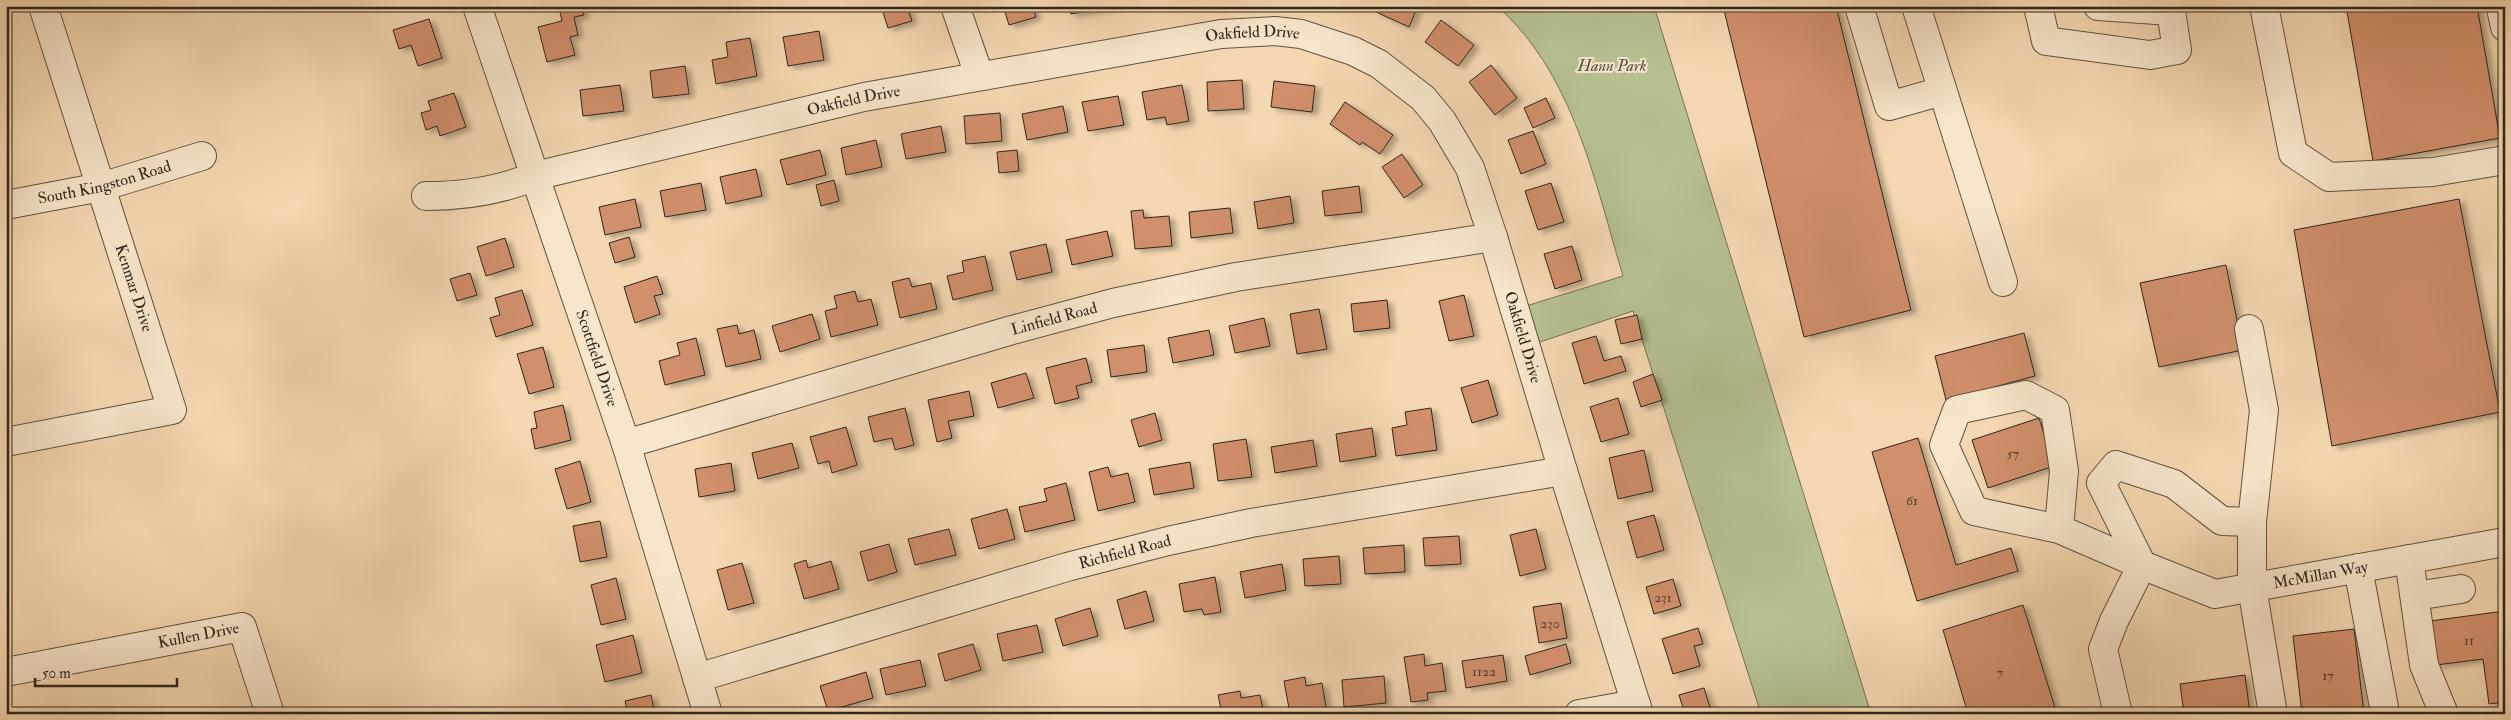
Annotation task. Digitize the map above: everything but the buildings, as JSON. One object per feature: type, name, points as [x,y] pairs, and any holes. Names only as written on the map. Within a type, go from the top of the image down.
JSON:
[{"type":"street","name":"Kenmar Drive","points":[[6,442],[172,410],[43,6]]},
{"type":"street","name":"Scottfield Drive","points":[[478,6],[626,444],[708,714]]},
{"type":"street","points":[[955,6],[978,75]]},
{"type":"street","points":[[1859,6],[1889,106],[1942,91]]},
{"type":"street","points":[[1916,6],[2003,282]]},
{"type":"street","points":[[2038,6],[2046,41],[2150,55],[2177,50],[2171,11],[2098,6]]},
{"type":"street","points":[[2264,6],[2293,153],[2328,177],[2433,172],[2505,160]]},
{"type":"street","points":[[2505,12],[2502,12],[2505,27]]},
{"type":"street","name":"Oakfield Drive","points":[[426,196],[476,194],[500,189],[535,176],[802,110],[978,75],[1221,34],[1275,31],[1327,41],[1353,51],[1386,70],[1423,98],[1442,120],[1470,168],[1493,237],[1637,709]]},
{"type":"street","name":"South Kingston Road","points":[[6,205],[101,188],[202,156]]},
{"type":"street","name":"Linfield Road","points":[[626,444],[1012,330],[1113,303],[1236,277],[1493,237]]},
{"type":"street","points":[[2249,329],[2264,410],[2252,522],[2252,586],[2273,714]]},
{"type":"street","points":[[2026,395],[2055,410],[2064,471],[2059,529],[1974,511],[1944,445],[1958,410],[2026,395]]},
{"type":"street","points":[[2118,714],[2104,649],[2114,621],[2142,565],[2101,483],[2116,465],[2174,484],[2222,520],[2252,522]]},
{"type":"street","name":"Richfield Road","points":[[697,678],[1067,567],[1176,539],[1251,523],[1563,471]]},
{"type":"street","name":"McMillan Way","points":[[2059,529],[2215,594],[2505,542]]},
{"type":"street","points":[[2409,559],[2424,665],[2444,714]]},
{"type":"street","points":[[2358,568],[2384,707]]},
{"type":"street","points":[[2415,596],[2460,589]]},
{"type":"street","name":"Kullen Drive","points":[[6,672],[242,627],[270,714]]},
{"type":"street","points":[[1579,714],[1637,709]]},
{"type":"green space","name":"Hann Park","points":[[1497,6],[1654,6],[1871,714],[1761,714],[1633,311],[1537,343],[1526,306],[1623,276],[1591,168],[1563,97],[1545,64],[1523,33]]}]
